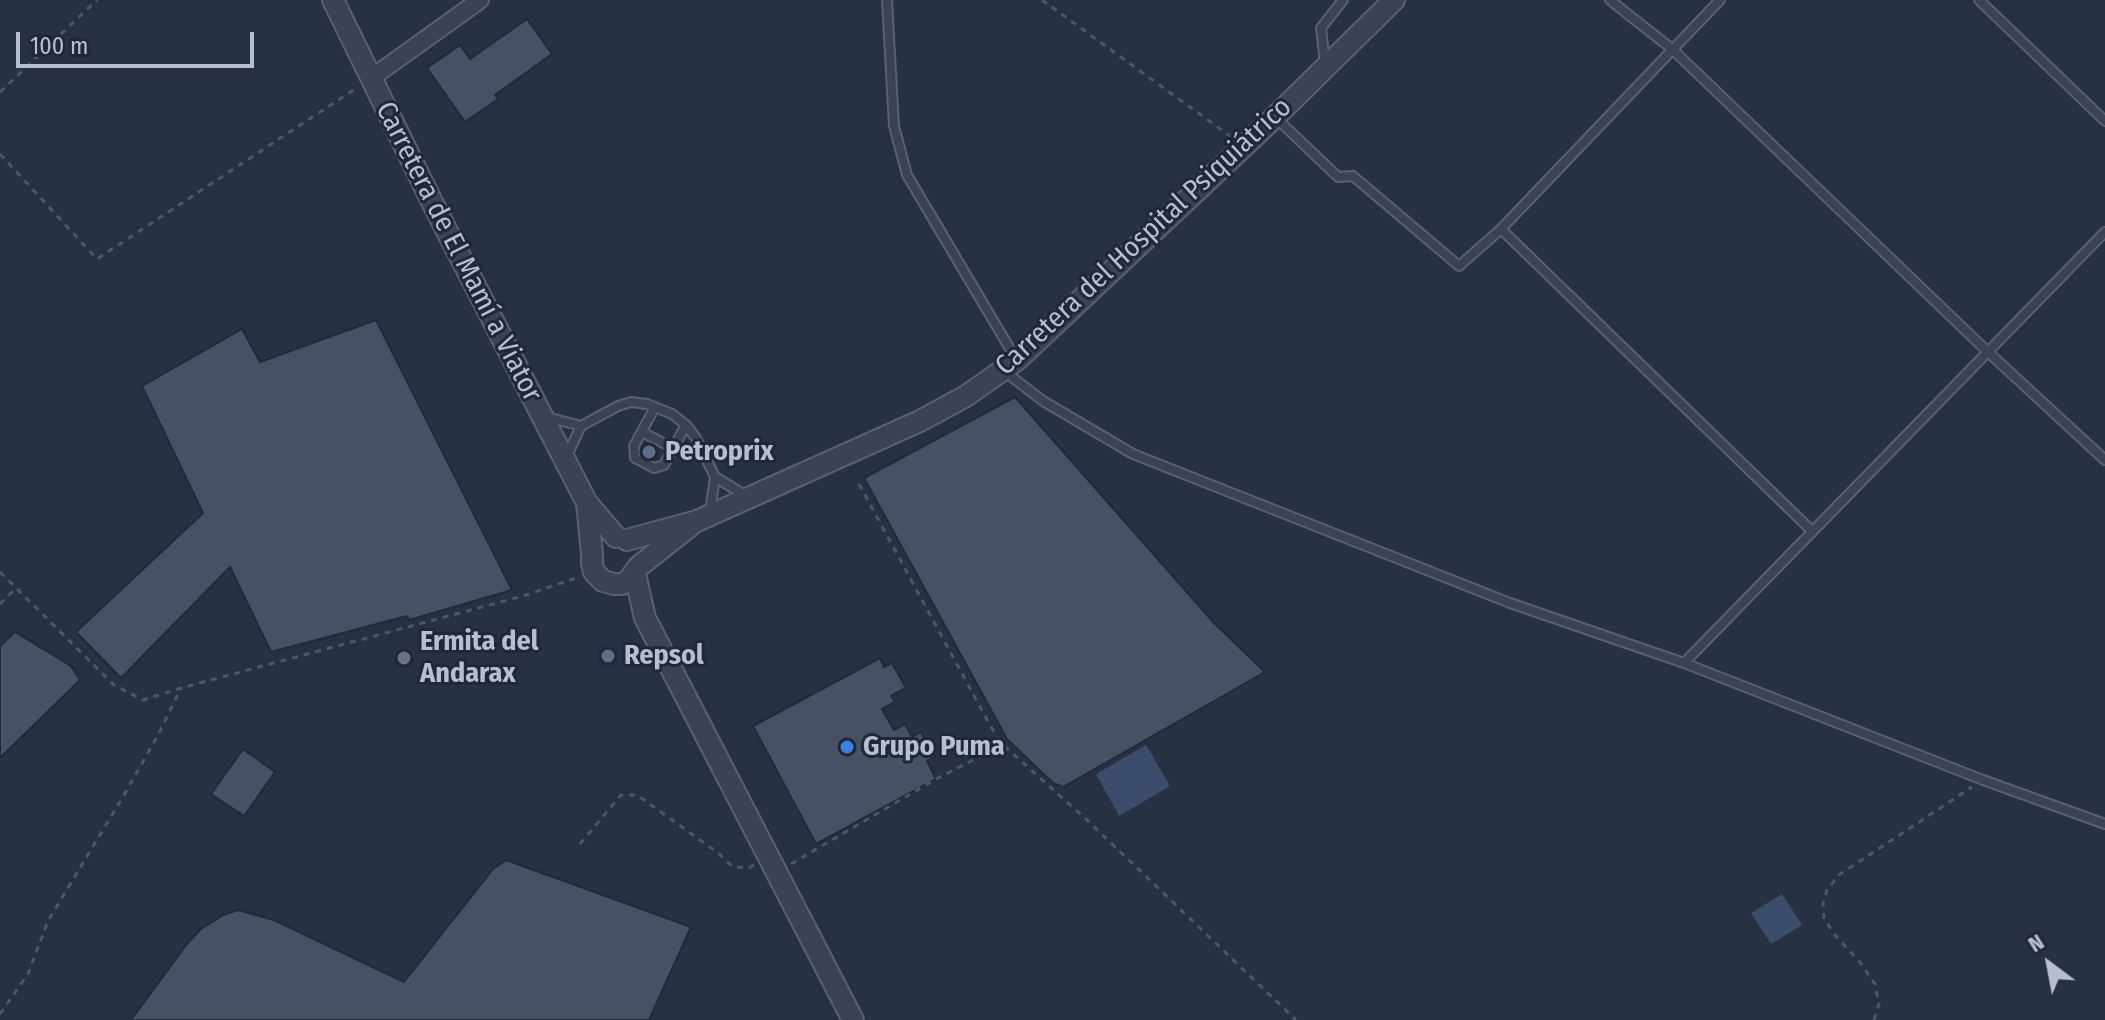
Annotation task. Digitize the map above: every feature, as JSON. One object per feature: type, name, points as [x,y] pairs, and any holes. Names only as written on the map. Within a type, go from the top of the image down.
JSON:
[{"type":"street","name":"Carretera de El Mamí a Viator","points":[[333,0],[370,79],[587,503]]},
{"type":"street","points":[[370,79],[480,0]]},
{"type":"street","name":"Carretera del Hospital Psiquiátrico","points":[[703,518],[920,421],[966,396],[1010,365],[1275,117],[1394,0]]},
{"type":"street","points":[[587,503],[637,550],[645,618]]},
{"type":"street","points":[[587,503],[593,563],[603,581],[614,584],[622,584],[703,518]]},
{"type":"street","points":[[593,563],[601,541],[703,518]]},
{"type":"street","points":[[614,584],[645,618],[853,1020]]},
{"type":"lane","points":[[887,0],[894,126],[907,175],[1010,365],[1043,401],[1133,454],[1510,603],[1684,663],[1983,780],[2105,824]]},
{"type":"lane","points":[[1326,68],[1321,28],[1343,0]]},
{"type":"lane","points":[[1610,0],[1672,49],[2105,460]]},
{"type":"lane","points":[[1275,117],[1338,177],[1353,176],[1459,266],[1501,229],[1720,0]]},
{"type":"lane","points":[[1979,0],[2105,121]]},
{"type":"lane","points":[[1501,229],[1812,531]]},
{"type":"lane","points":[[1684,663],[2105,232]]},
{"type":"lane","points":[[565,460],[581,426],[618,406],[631,402],[647,404],[672,414],[686,425],[696,438],[715,477],[749,498]]},
{"type":"lane","points":[[655,407],[634,446],[635,458],[654,468],[664,465],[686,425]]},
{"type":"lane","points":[[541,415],[581,426]]},
{"type":"lane","points":[[642,432],[673,448]]},
{"type":"lane","points":[[703,518],[715,477]]},
{"type":"path","points":[[0,92],[97,0]]},
{"type":"path","points":[[1042,0],[1243,146]]},
{"type":"path","points":[[0,154],[97,259],[370,79]]},
{"type":"path","points":[[859,484],[1003,745],[1086,819],[1296,1020]]},
{"type":"path","points":[[0,572],[114,685],[143,700],[523,596],[593,563]]},
{"type":"path","points":[[0,604],[16,588]]},
{"type":"path","points":[[0,1014],[28,974],[48,921],[124,795],[181,688]]},
{"type":"path","points":[[580,844],[621,795],[637,795],[733,867],[772,864],[1003,745]]},
{"type":"path","points":[[1874,1020],[1879,1004],[1875,984],[1824,918],[1823,904],[1827,890],[1839,875],[1983,780]]},
{"type":"water","points":[[1146,745],[1170,786],[1119,816],[1096,774]]},
{"type":"water","points":[[1782,894],[1802,925],[1771,944],[1751,913]]},
{"type":"building","points":[[527,19],[552,54],[495,95],[498,99],[465,122],[427,68],[460,45],[470,59]]},
{"type":"building","points":[[376,320],[512,590],[409,620],[407,616],[271,652],[230,567],[121,678],[76,632],[203,513],[142,386],[242,329],[260,362]]},
{"type":"building","points":[[1015,397],[1215,624],[1265,672],[1063,787],[1053,783],[1007,739],[864,478]]},
{"type":"building","points":[[15,632],[71,666],[80,680],[0,758],[0,646]]},
{"type":"building","name":"Grupo Puma","points":[[880,658],[884,667],[892,663],[906,688],[891,696],[895,702],[882,709],[894,730],[905,724],[912,737],[921,732],[935,757],[927,761],[936,779],[816,844],[753,726]]},
{"type":"building","points":[[243,749],[275,772],[244,816],[211,794]]},
{"type":"building","points":[[506,860],[691,927],[649,1020],[131,1020],[201,929],[223,915],[238,910],[274,920],[404,982],[493,869]]},
{"type":"place","name":"Petroprix","points":[[649,452]]},
{"type":"place","name":"Repsol","points":[[608,656]]},
{"type":"place","name":"Ermita del Andarax","points":[[404,658]]},
{"type":"place","name":"Grupo Puma","points":[[847,747]]}]
